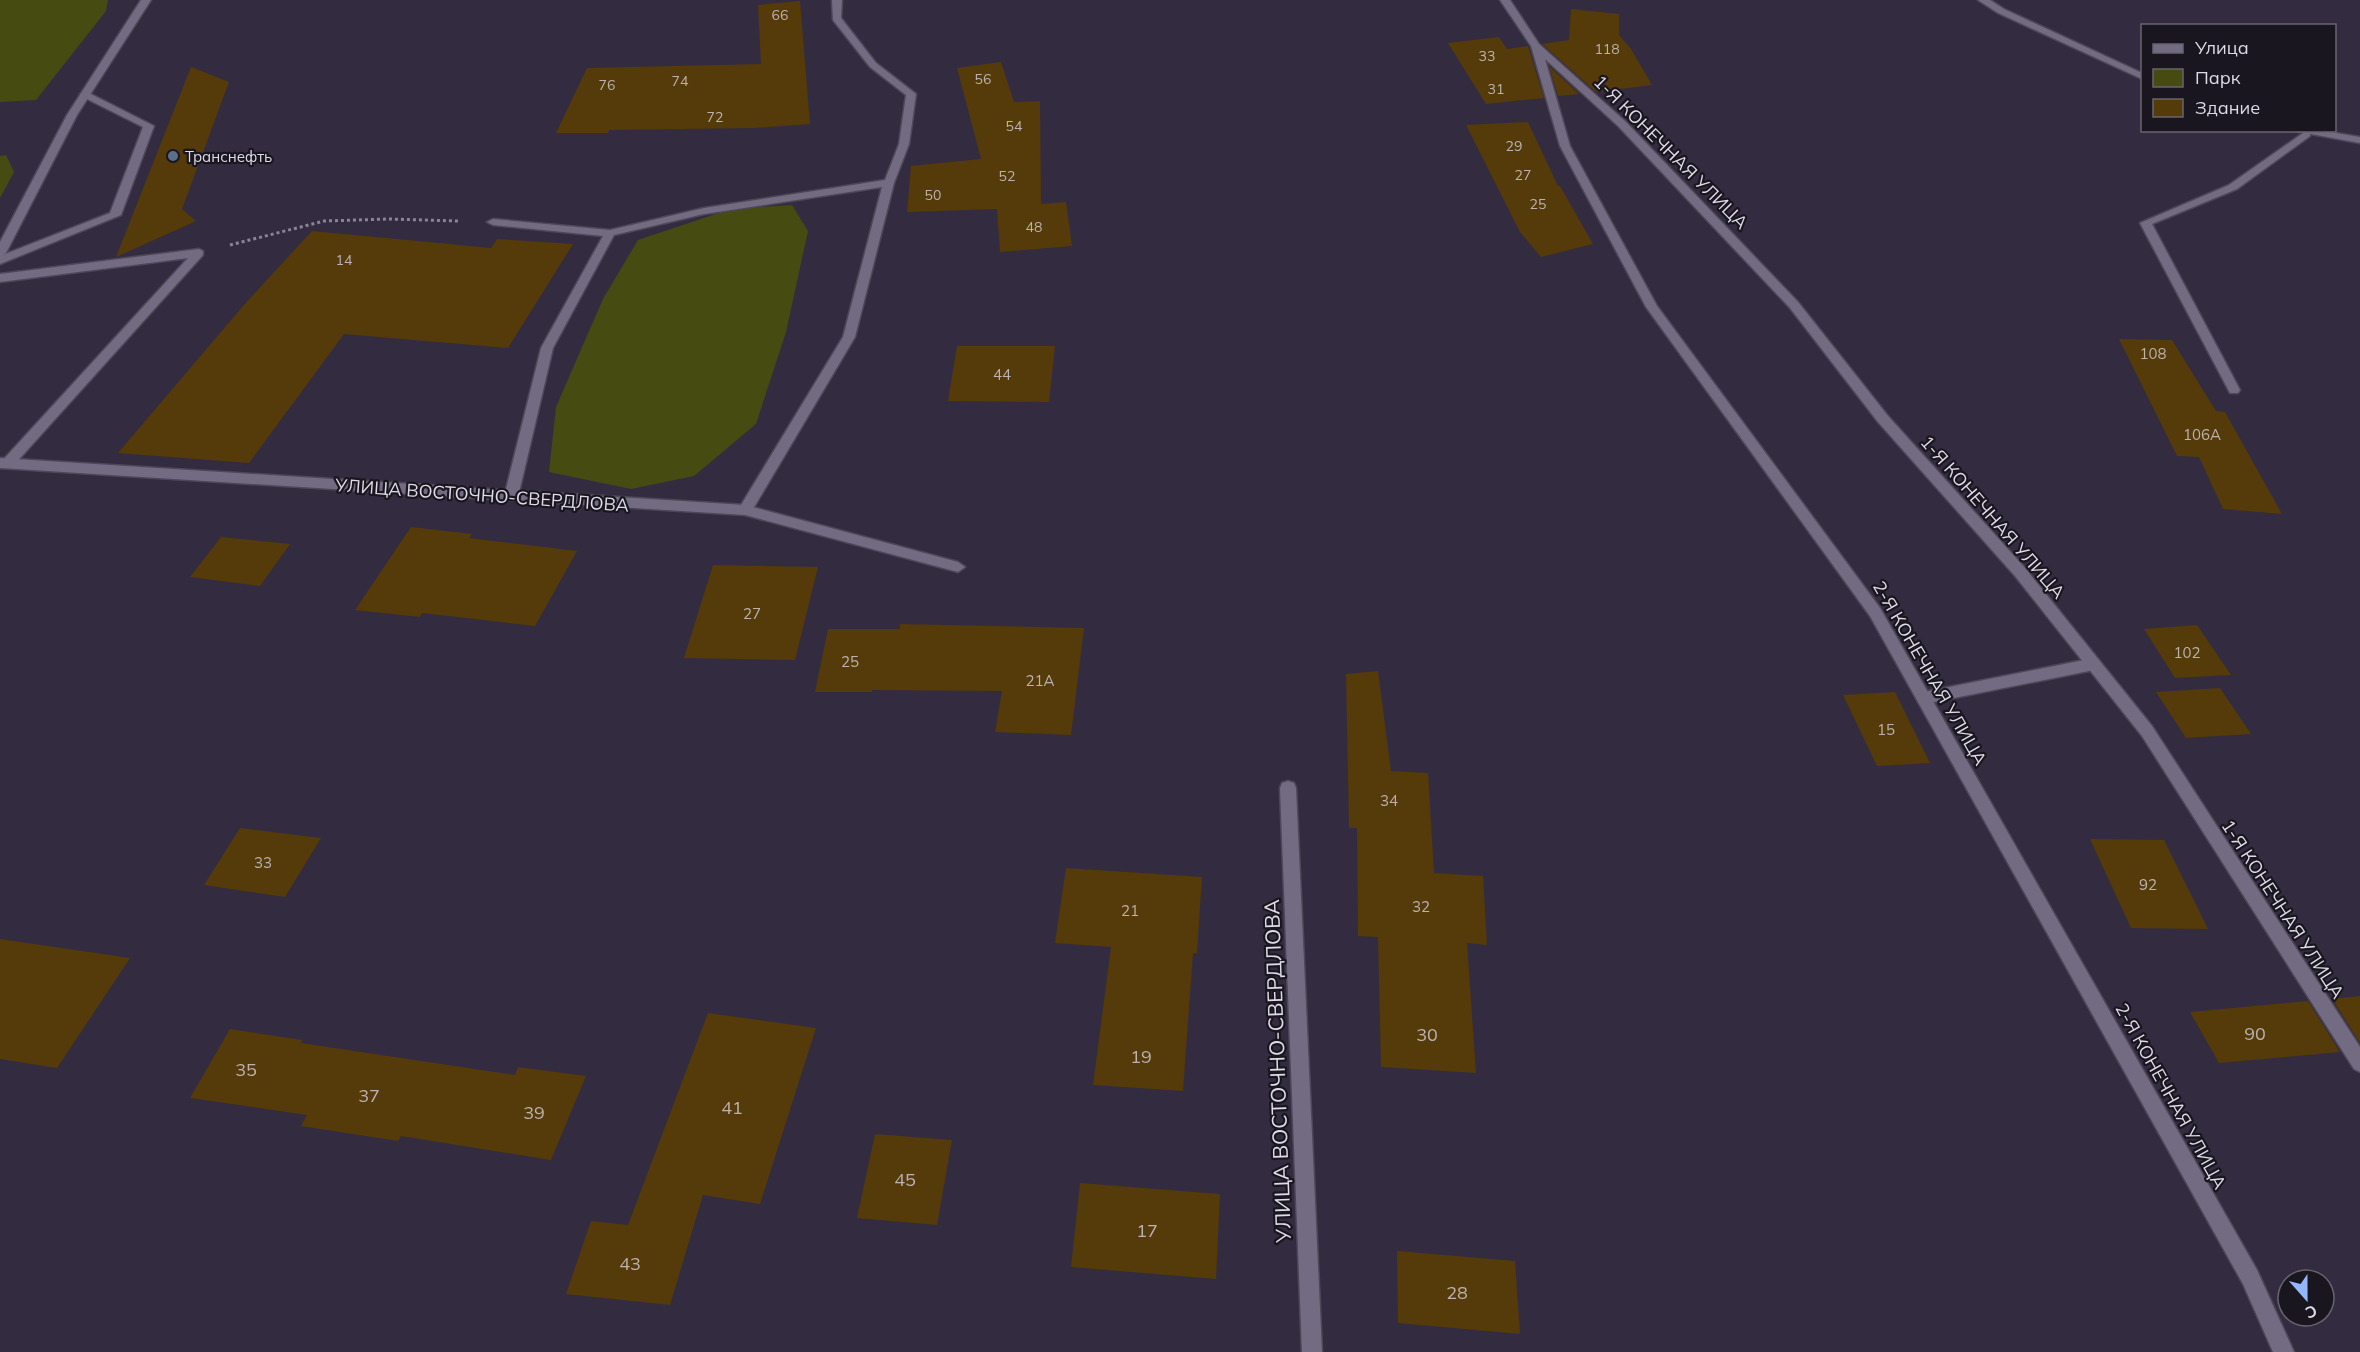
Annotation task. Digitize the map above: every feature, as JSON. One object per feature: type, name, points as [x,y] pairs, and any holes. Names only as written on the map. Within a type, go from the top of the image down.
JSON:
[{"type":"street","points":[[0,253],[85,94],[146,0]]},
{"type":"street","points":[[745,510],[849,337],[889,183],[904,144],[911,94],[867,58],[836,18],[837,0]]},
{"type":"street","name":"2-Я КОНЕЧНАЯ УЛИЦА","points":[[1505,0],[1536,46],[1565,146],[1652,307],[1875,612],[2250,1276],[2284,1352]]},
{"type":"street","points":[[1983,0],[2001,12],[2141,76]]},
{"type":"street","name":"1-Я КОНЕЧНАЯ УЛИЦА","points":[[1536,46],[1622,124],[1794,305],[1883,419],[2020,572],[2147,731],[2360,1063]]},
{"type":"street","points":[[0,260],[115,215],[149,126],[85,94]]},
{"type":"street","points":[[2234,390],[2146,223],[2233,187],[2300,132],[2360,140]]},
{"type":"street","points":[[493,222],[610,233],[704,211],[889,183]]},
{"type":"street","points":[[511,497],[547,348],[610,233]]},
{"type":"street","points":[[0,278],[200,253]]},
{"type":"street","points":[[4,463],[200,253]]},
{"type":"street","name":"УЛИЦА ВОСТОЧНО-СВЕРДЛОВА","points":[[4,463],[511,497],[745,510],[958,567]]},
{"type":"street","points":[[1924,698],[2094,664]]},
{"type":"street","name":"УЛИЦА ВОСТОЧНО-СВЕРДЛОВА","points":[[1288,788],[1312,1352]]},
{"type":"path","points":[[200,253],[324,221],[388,219],[493,222]]},
{"type":"green space","points":[[0,0],[108,0],[106,11],[36,100],[0,102]]},
{"type":"green space","points":[[6,155],[14,172],[0,198],[0,156]]},
{"type":"green space","points":[[792,205],[808,231],[786,332],[756,424],[694,476],[631,489],[549,472],[556,407],[603,299],[638,240],[731,209]]},
{"type":"building","points":[[800,1],[810,124],[754,128],[556,133],[587,68],[761,64],[758,5]]},
{"type":"building","points":[[1571,9],[1619,14],[1619,35],[1631,49],[1652,85],[1596,92],[1542,44],[1569,40]]},
{"type":"building","points":[[1499,37],[1507,49],[1528,46],[1544,98],[1486,104],[1448,43]]},
{"type":"building","points":[[1001,62],[1014,102],[1040,101],[1041,204],[1066,202],[1072,246],[1000,252],[997,209],[907,212],[911,166],[981,159],[957,68]]},
{"type":"building","points":[[1549,66],[1579,94],[1558,96]]},
{"type":"building","points":[[191,67],[229,82],[182,209],[196,221],[116,257]]},
{"type":"building","points":[[1528,122],[1558,186],[1593,244],[1541,257],[1520,232],[1466,125]]},
{"type":"building","points":[[312,231],[491,248],[497,239],[573,244],[508,348],[344,334],[249,463],[118,453],[243,306]]},
{"type":"building","points":[[2119,339],[2172,340],[2216,411],[2225,412],[2282,514],[2223,509],[2199,457],[2177,456]]},
{"type":"building","points":[[957,346],[1055,346],[1049,402],[948,401]]},
{"type":"building","points":[[411,527],[472,534],[469,538],[577,551],[535,626],[422,613],[420,617],[355,610]]},
{"type":"building","points":[[221,537],[290,544],[260,586],[190,577]]},
{"type":"building","points":[[713,565],[818,567],[795,660],[684,658]]},
{"type":"building","points":[[900,624],[1084,628],[1071,735],[995,732],[1002,691],[815,692],[828,629],[900,629]]},
{"type":"building","points":[[2197,625],[2231,675],[2175,678],[2144,629]]},
{"type":"building","points":[[1378,671],[1391,771],[1428,773],[1434,873],[1483,876],[1487,945],[1467,943],[1476,1073],[1381,1067],[1378,937],[1358,936],[1357,828],[1349,828],[1346,674]]},
{"type":"building","points":[[2220,688],[2251,734],[2186,738],[2156,692]]},
{"type":"building","points":[[1895,692],[1930,763],[1877,766],[1843,695]]},
{"type":"building","points":[[240,828],[321,838],[285,897],[204,885]]},
{"type":"building","points":[[2090,839],[2164,840],[2208,929],[2131,928]]},
{"type":"building","points":[[1066,868],[1202,877],[1197,953],[1193,953],[1183,1091],[1093,1085],[1111,947],[1055,943]]},
{"type":"building","points":[[0,939],[130,958],[57,1068],[0,1059]]},
{"type":"building","points":[[2360,996],[2360,1043],[2332,999]]},
{"type":"building","points":[[2308,1001],[2340,1052],[2219,1063],[2190,1012]]},
{"type":"building","points":[[708,1013],[816,1028],[760,1204],[703,1195],[670,1305],[566,1294],[591,1221],[628,1225]]},
{"type":"building","points":[[230,1029],[302,1040],[301,1043],[515,1075],[518,1067],[586,1076],[551,1160],[401,1136],[398,1141],[301,1126],[307,1115],[190,1098]]},
{"type":"building","points":[[875,1134],[952,1140],[937,1225],[857,1218]]},
{"type":"building","points":[[1080,1183],[1220,1194],[1216,1279],[1071,1267]]},
{"type":"building","points":[[1397,1251],[1515,1261],[1520,1334],[1398,1323]]},
{"type":"place","name":"Транснефть","points":[[173,156]]}]
